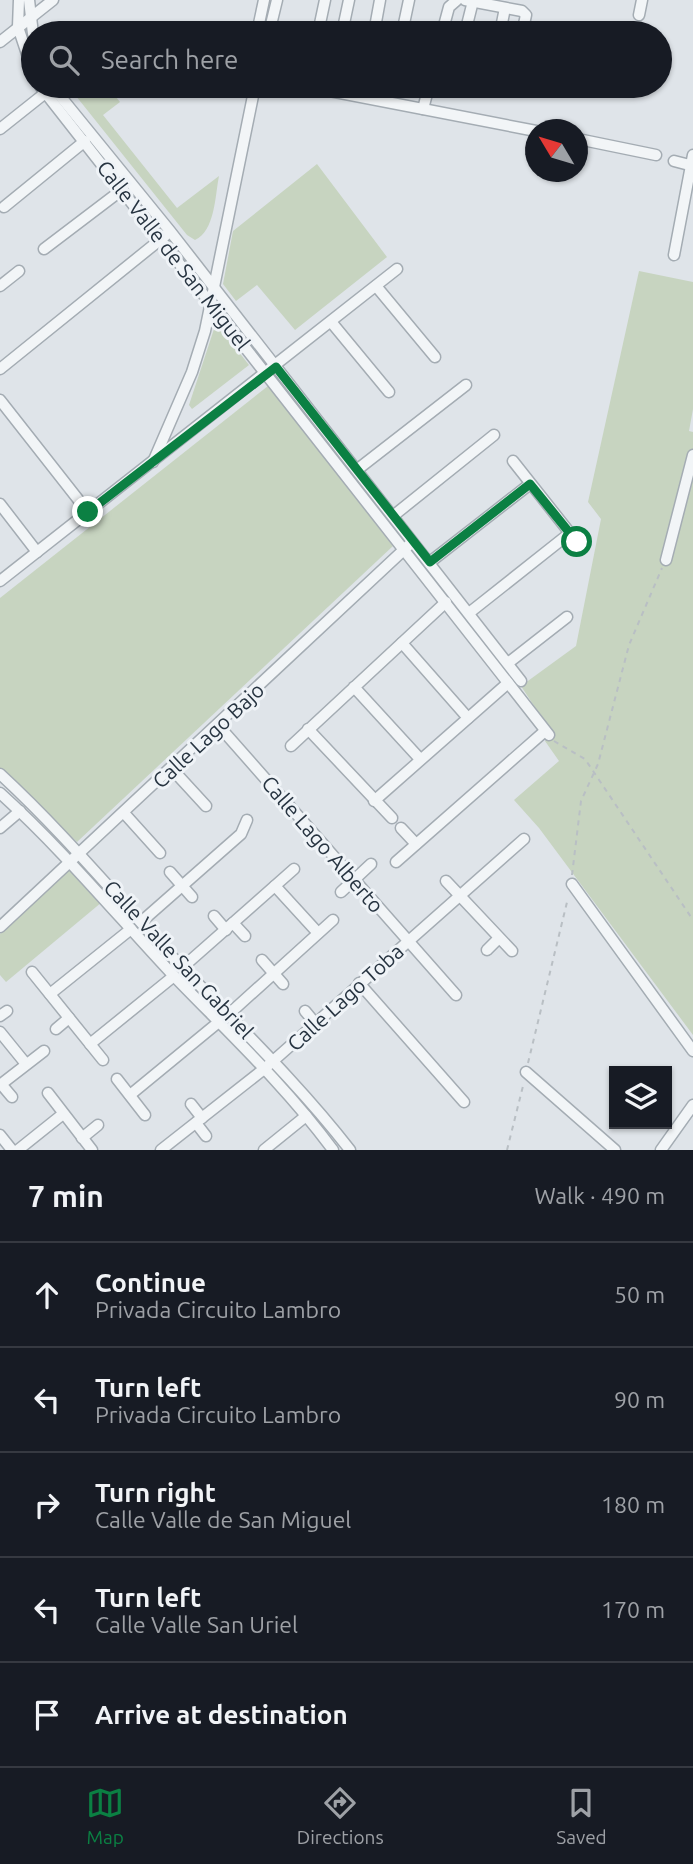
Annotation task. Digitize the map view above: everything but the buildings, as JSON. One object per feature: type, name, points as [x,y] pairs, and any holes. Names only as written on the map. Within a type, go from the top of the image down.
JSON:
[{"type":"street","points":[[19,0],[18,27],[21,36]]},
{"type":"street","points":[[29,0],[29,19]]},
{"type":"street","points":[[26,21],[53,0]]},
{"type":"street","points":[[260,21],[264,0]]},
{"type":"street","points":[[272,21],[276,0]]},
{"type":"street","points":[[321,21],[325,0]]},
{"type":"street","points":[[345,21],[349,0]]},
{"type":"street","points":[[376,21],[380,0]]},
{"type":"street","points":[[405,21],[409,0]]},
{"type":"street","points":[[445,21],[452,1],[457,0]]},
{"type":"street","points":[[639,15],[642,0]]},
{"type":"street","points":[[466,21],[469,1],[522,10],[526,15],[525,21]]},
{"type":"street","points":[[502,21],[505,8]]},
{"type":"street","points":[[0,42],[21,25]]},
{"type":"street","points":[[0,129],[33,98]]},
{"type":"street","name":"Calle Valle de San Miguel","points":[[49,98],[123,189],[214,286],[521,681]]},
{"type":"street","name":"Calle Valle de San Miguel","points":[[61,98],[166,234],[211,303],[547,733]]},
{"type":"street","points":[[151,465],[192,372],[211,303],[249,98]]},
{"type":"street","points":[[366,98],[525,129]]},
{"type":"street","points":[[423,109],[426,98]]},
{"type":"street","points":[[4,207],[85,141]]},
{"type":"street","points":[[588,141],[656,155]]},
{"type":"street","points":[[674,161],[692,162],[674,255]]},
{"type":"street","points":[[44,250],[123,189]]},
{"type":"street","points":[[0,369],[166,234]]},
{"type":"street","points":[[0,581],[332,323],[397,269]]},
{"type":"street","points":[[0,286],[19,271]]},
{"type":"street","points":[[376,286],[435,357]]},
{"type":"street","points":[[332,323],[389,392]]},
{"type":"street","points":[[358,469],[466,385]]},
{"type":"street","points":[[0,400],[88,512]]},
{"type":"street","points":[[393,516],[494,435]]},
{"type":"street","points":[[666,560],[693,455]]},
{"type":"street","points":[[513,461],[577,542]]},
{"type":"street","points":[[430,562],[530,484]]},
{"type":"street","points":[[0,504],[37,552]]},
{"type":"street","points":[[469,613],[570,533]]},
{"type":"street","name":"Calle Lago Bajo","points":[[0,927],[413,540]]},
{"type":"street","points":[[291,746],[446,602]]},
{"type":"street","points":[[508,663],[567,617]]},
{"type":"street","points":[[402,643],[468,718]]},
{"type":"street","points":[[374,801],[508,683]]},
{"type":"street","points":[[354,687],[421,759]]},
{"type":"street","name":"Calle Lago Alberto","points":[[218,725],[456,995]]},
{"type":"street","points":[[308,729],[392,818]]},
{"type":"street","points":[[396,862],[547,733]]},
{"type":"street","points":[[172,768],[206,806]]},
{"type":"street","name":"Calle Valle San Gabriel","points":[[0,775],[81,853],[183,967],[274,1059],[350,1150]]},
{"type":"street","name":"Calle Valle San Gabriel","points":[[0,793],[71,862],[174,976],[220,1021],[334,1150]]},
{"type":"street","points":[[0,828],[20,811]]},
{"type":"street","points":[[124,813],[160,853]]},
{"type":"street","points":[[141,922],[241,834],[247,820]]},
{"type":"street","points":[[401,828],[416,844]]},
{"type":"street","name":"Calle Lago Toba","points":[[161,1150],[264,1069],[524,839]]},
{"type":"street","points":[[341,892],[371,864]]},
{"type":"street","points":[[183,967],[294,869]]},
{"type":"street","points":[[170,872],[192,897]]},
{"type":"street","points":[[446,881],[512,951]]},
{"type":"street","points":[[572,884],[693,1051]]},
{"type":"street","points":[[275,886],[318,933]]},
{"type":"street","points":[[214,916],[246,936]]},
{"type":"street","points":[[229,1014],[333,920]]},
{"type":"street","points":[[50,994],[131,929]]},
{"type":"street","points":[[487,950],[498,939]]},
{"type":"street","points":[[262,960],[283,984]]},
{"type":"street","points":[[32,972],[103,1060]]},
{"type":"street","points":[[90,1044],[174,976]]},
{"type":"street","points":[[359,983],[464,1102]]},
{"type":"street","points":[[305,1011],[315,1023]]},
{"type":"street","points":[[57,1029],[69,1018]]},
{"type":"street","points":[[130,1095],[220,1021]]},
{"type":"street","points":[[0,1032],[26,1065]]},
{"type":"street","points":[[12,1097],[1,1085],[44,1051]]},
{"type":"street","points":[[526,1072],[615,1150]]},
{"type":"street","points":[[117,1079],[145,1115]]},
{"type":"street","points":[[48,1093],[92,1150]]},
{"type":"street","points":[[191,1104],[206,1136]]},
{"type":"street","points":[[661,1150],[693,1105]]},
{"type":"street","points":[[18,1150],[63,1114]]},
{"type":"street","points":[[264,1150],[306,1116]]},
{"type":"street","points":[[82,1138],[97,1125]]},
{"type":"street","points":[[0,1135],[12,1150]]},
{"type":"path","points":[[507,1150],[572,884],[572,853],[581,801],[594,775],[629,645],[666,560]]},
{"type":"path","points":[[547,733],[562,747],[585,759],[693,920]]},
{"type":"green space","points":[[78,98],[117,98],[120,102],[103,115],[177,208],[219,176],[207,229],[195,240],[187,235]]},
{"type":"green space","points":[[317,164],[387,257],[295,330],[257,285],[236,301],[223,284],[233,231]]},
{"type":"green space","points":[[639,271],[693,282],[693,409],[689,431],[693,432],[693,1035],[539,828],[514,800],[559,761],[545,741],[553,735],[521,686],[576,646],[601,519],[588,502]]},
{"type":"green space","points":[[220,328],[249,365],[192,409],[189,405],[214,329]]},
{"type":"green space","points":[[268,386],[393,546],[77,842],[0,771],[0,598]]},
{"type":"green space","points":[[71,868],[102,902],[6,982],[0,975],[0,934]]},
{"type":"route","points":[[88,512],[276,367],[430,562],[530,484],[577,542]]}]
